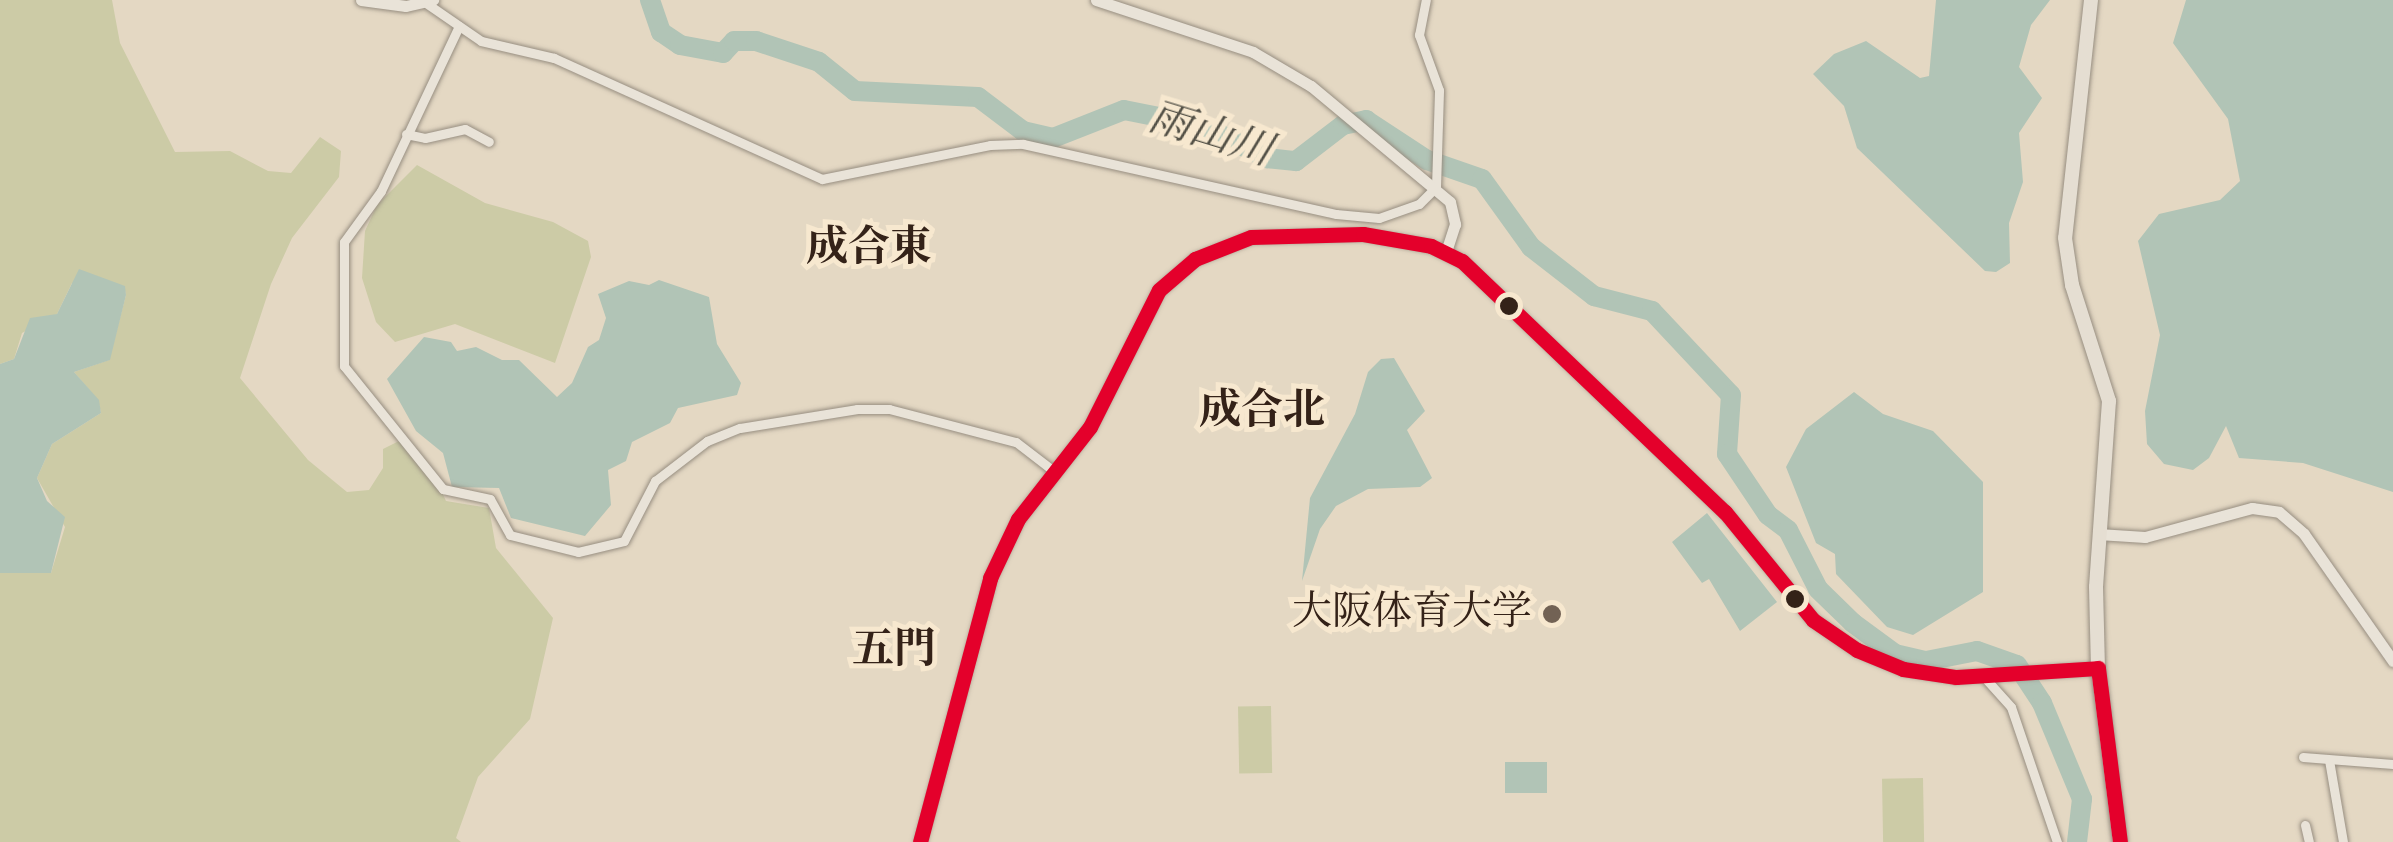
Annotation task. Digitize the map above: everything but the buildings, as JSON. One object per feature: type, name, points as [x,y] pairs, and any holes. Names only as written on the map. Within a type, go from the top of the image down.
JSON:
[{"type":"main road","points":[[2091,0],[2084,105],[2064,210],[2072,286],[2109,401],[2112,431],[2098,534],[2098,668],[2120,842]]},
{"type":"street","points":[[362,0],[430,2],[481,41],[554,58],[822,178],[1006,144],[1359,218],[1397,214],[1436,187]]},
{"type":"street","points":[[1096,0],[1281,65],[1436,187],[1454,212],[1446,251]]},
{"type":"street","points":[[1426,0],[1419,35],[1440,90],[1436,187]]},
{"type":"street","points":[[459,26],[381,192],[344,242],[344,366],[443,489],[490,499],[510,535],[578,552],[624,540],[641,500],[686,454],[740,428],[827,412],[889,410],[1016,442],[1055,472]]},
{"type":"street","points":[[406,134],[425,138],[465,128],[489,142]]},
{"type":"street","points":[[920,842],[995,566],[1018,519],[1090,427],[1159,290],[1196,259],[1252,236],[1292,231],[1364,234],[1446,251],[1668,455],[1814,620],[1858,650],[1903,668],[1985,678],[2098,668]]},
{"type":"street","points":[[2098,534],[2145,537],[2252,508],[2279,512],[2304,534],[2393,661]]},
{"type":"street","points":[[1985,678],[2011,707],[2057,842]]},
{"type":"street","points":[[2304,757],[2393,764]]},
{"type":"street","points":[[2329,760],[2344,842]]},
{"type":"street","points":[[2305,825],[2309,842]]},
{"type":"green space","points":[[0,0],[112,0],[120,43],[175,152],[230,151],[268,171],[291,173],[320,137],[341,151],[339,177],[292,238],[271,284],[240,378],[308,460],[347,492],[369,490],[383,468],[383,449],[401,440],[433,473],[446,501],[489,508],[496,548],[553,618],[530,719],[478,777],[456,838],[461,842],[0,842],[0,573],[51,573],[65,527],[37,478],[52,444],[101,413],[98,400],[74,372],[109,360],[126,295],[124,286],[72,283],[57,314],[22,333],[14,359],[0,364]]},
{"type":"green space","points":[[417,165],[485,203],[553,222],[588,241],[591,257],[555,363],[455,324],[395,342],[376,322],[362,278],[365,231],[377,205]]},
{"type":"green space","points":[[1271,706],[1272,773],[1239,774],[1238,707]]},
{"type":"green space","points":[[1923,778],[1924,842],[1883,842],[1882,779]]},
{"type":"shaded area","points":[[1936,0],[2050,0],[2031,25],[2019,67],[2042,98],[2019,133],[2023,182],[2009,223],[2010,263],[1996,272],[1985,271],[1857,148],[1844,106],[1813,74],[1834,54],[1866,41],[1920,78],[1929,76]]},
{"type":"shaded area","points":[[2186,0],[2393,0],[2393,492],[2303,463],[2239,458],[2226,426],[2209,458],[2193,470],[2164,464],[2147,444],[2145,411],[2160,335],[2138,241],[2159,214],[2220,200],[2240,181],[2228,119],[2173,43]]},
{"type":"shaded area","points":[[79,269],[125,286],[110,360],[74,372],[99,400],[101,413],[52,444],[37,478],[47,501],[65,517],[51,573],[0,573],[0,364],[14,359],[30,318],[57,314]]},
{"type":"shaded area","points":[[659,280],[709,297],[717,344],[741,383],[737,395],[678,408],[670,423],[632,442],[626,461],[608,470],[611,505],[585,536],[511,518],[499,488],[452,487],[443,453],[416,431],[387,379],[424,337],[451,342],[457,351],[476,347],[502,360],[519,360],[557,397],[572,383],[588,347],[599,340],[606,318],[598,294],[629,281],[649,285]]},
{"type":"shaded area","points":[[1394,358],[1425,411],[1407,430],[1432,478],[1420,487],[1368,489],[1336,506],[1320,529],[1302,581],[1310,498],[1355,414],[1368,372],[1381,359]]},
{"type":"shaded area","points":[[1854,392],[1883,414],[1933,431],[1983,482],[1983,592],[1913,635],[1887,627],[1836,574],[1835,554],[1816,543],[1786,467],[1806,429]]},
{"type":"shaded area","points":[[1707,513],[1777,602],[1740,631],[1709,579],[1702,583],[1672,542]]},
{"type":"shaded area","points":[[1505,762],[1547,762],[1547,793],[1505,793]]},
{"type":"waterway","name":"雨山川","points":[[650,0],[661,32],[680,45],[723,53],[734,41],[756,41],[819,62],[855,91],[978,97],[1023,131],[1053,138],[1124,110],[1204,126],[1266,158],[1296,161],[1343,125],[1366,120],[1427,160],[1482,179],[1531,247],[1594,296],[1652,311],[1731,395],[1727,454],[1768,515],[1788,530],[1818,589],[1853,623],[1895,654],[1926,661],[1977,651],[2017,665],[2042,703],[2082,799],[2077,842]]},
{"type":"transit line","points":[[920,842],[990,578],[1018,519],[1090,427],[1159,290],[1195,259],[1251,237],[1363,234],[1431,246],[1462,261],[1725,512],[1813,620],[1857,650],[1903,669],[1956,677],[2098,668]]},
{"type":"transit line","points":[[2098,668],[2120,842]]},
{"type":"place","name":"大阪体育大学","points":[[1552,614]]},
{"type":"district","name":"成合東","points":[[869,249]]},
{"type":"district","name":"成合北","points":[[1262,412]]},
{"type":"district","name":"五門","points":[[894,651]]}]
